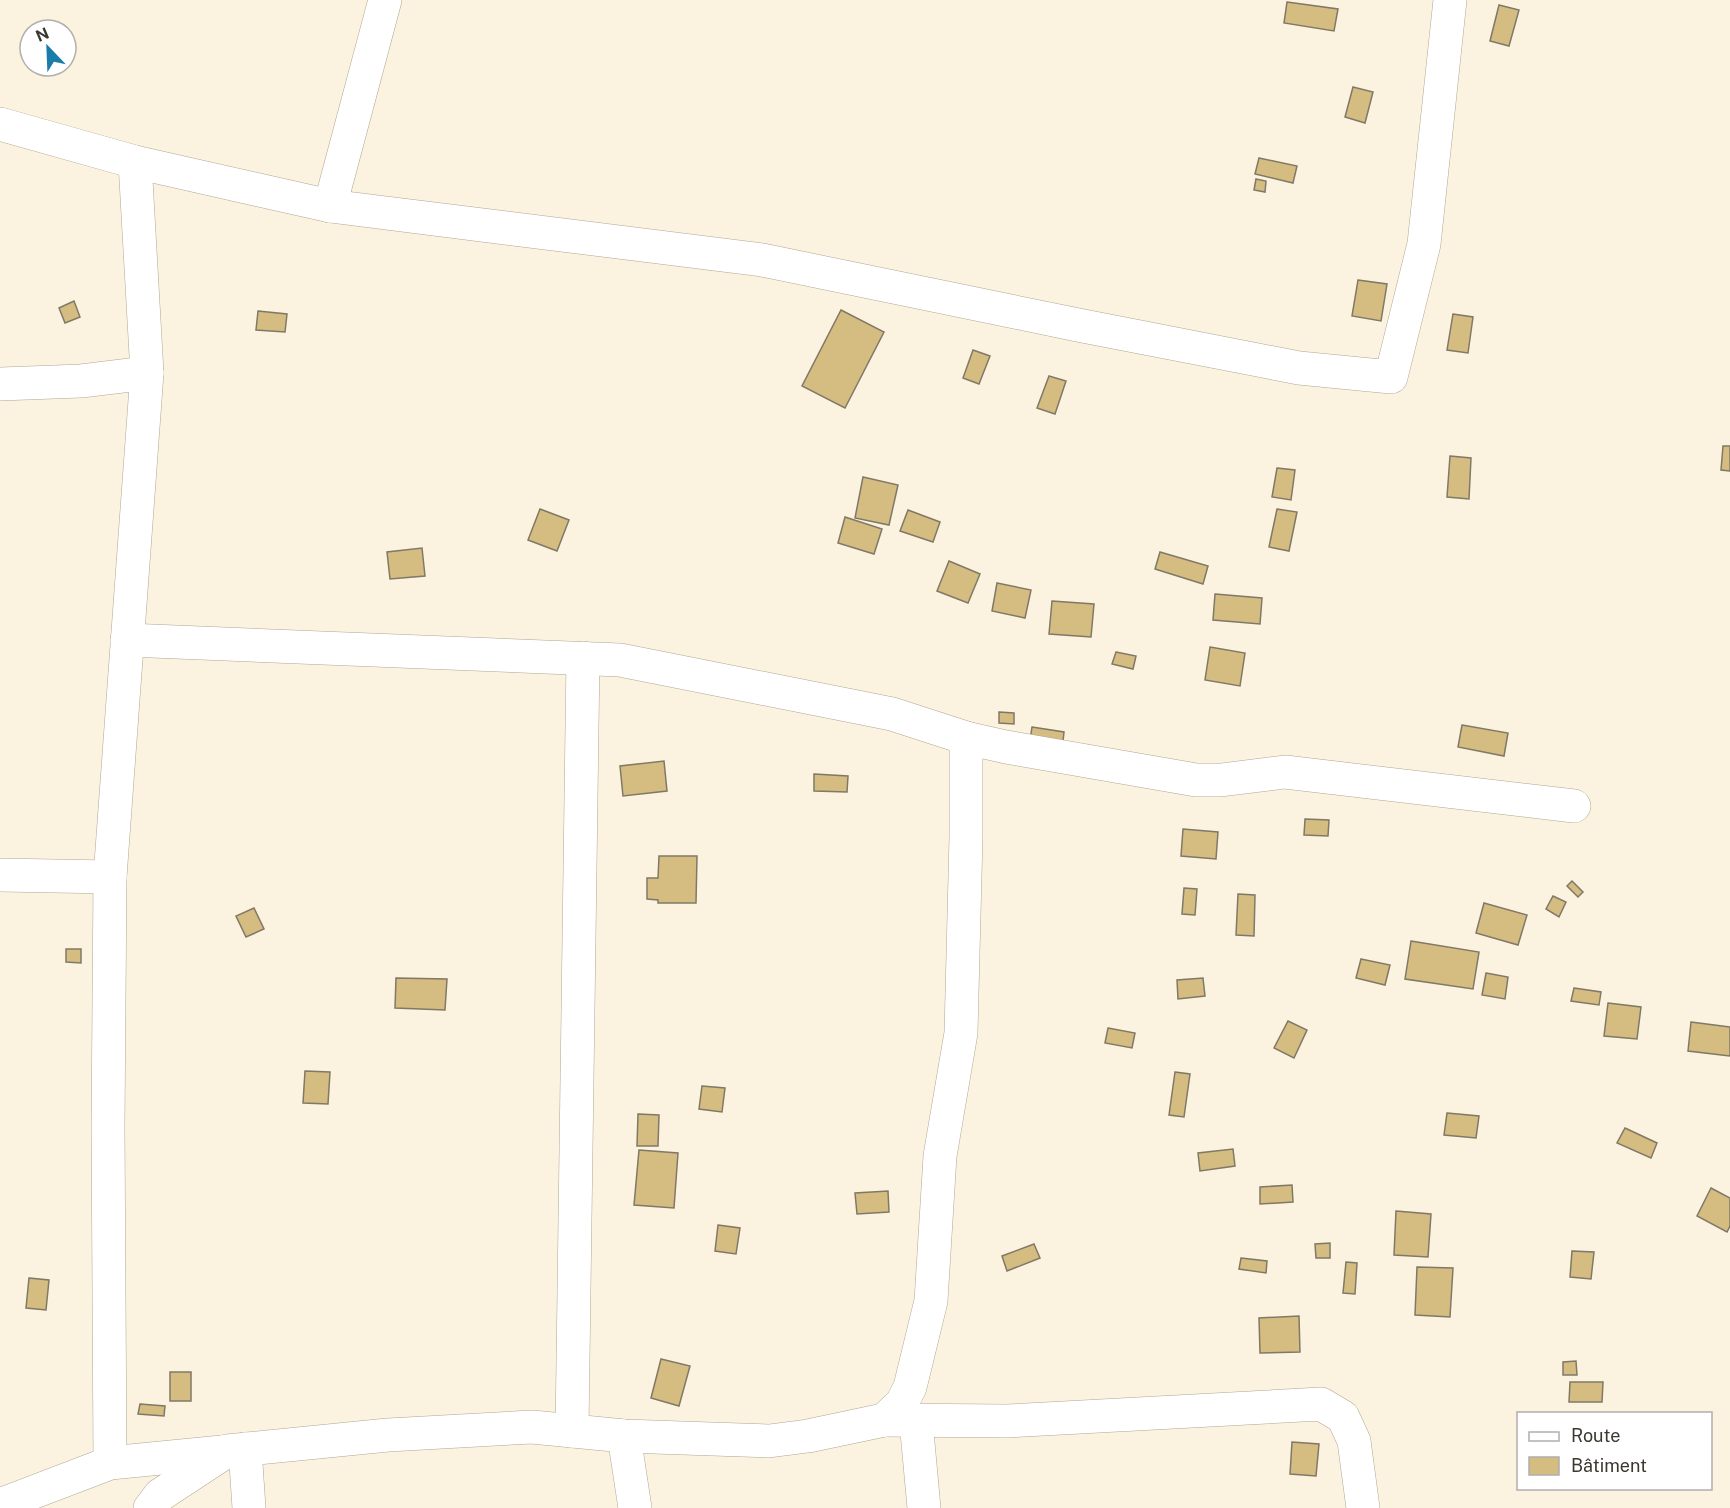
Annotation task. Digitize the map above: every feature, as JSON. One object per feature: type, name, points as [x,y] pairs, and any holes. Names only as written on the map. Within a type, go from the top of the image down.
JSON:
[{"type":"street","points":[[330,206],[385,0]]},
{"type":"street","points":[[0,124],[135,162],[330,206],[762,260],[1299,368],[1390,377],[1424,244],[1450,0]]},
{"type":"street","points":[[110,1463],[108,1126],[110,878],[147,373],[135,162]]},
{"type":"street","points":[[0,384],[81,381],[147,373]]},
{"type":"street","points":[[127,640],[620,660],[892,714],[966,738],[1006,747],[1197,780],[1221,780],[1285,772],[1574,806]]},
{"type":"street","points":[[572,1431],[583,658]]},
{"type":"street","points":[[884,1420],[902,1403],[910,1386],[931,1301],[940,1156],[961,1033],[966,738]]},
{"type":"street","points":[[0,875],[110,878]]},
{"type":"street","points":[[0,1505],[110,1463],[388,1435],[532,1427],[624,1436],[769,1441],[808,1436],[884,1420],[1007,1421],[1321,1404],[1343,1417],[1354,1441],[1363,1508]]},
{"type":"street","points":[[916,1420],[924,1508]]},
{"type":"street","points":[[624,1436],[635,1508]]},
{"type":"street","points":[[150,1508],[160,1495],[236,1450]]},
{"type":"street","points":[[236,1450],[249,1508]]},
{"type":"building","points":[[1287,2],[1338,9],[1334,31],[1284,23]]},
{"type":"building","points":[[1499,5],[1519,10],[1509,46],[1490,41]]},
{"type":"building","points":[[1353,87],[1373,92],[1365,123],[1345,117]]},
{"type":"building","points":[[1259,158],[1297,166],[1293,183],[1255,174]]},
{"type":"building","points":[[1256,179],[1266,181],[1265,192],[1254,190]]},
{"type":"building","points":[[1358,280],[1387,284],[1381,321],[1352,316]]},
{"type":"building","points":[[74,301],[80,317],[65,323],[59,308]]},
{"type":"building","points":[[841,310],[884,332],[845,408],[802,386]]},
{"type":"building","points":[[258,311],[287,314],[285,332],[256,330]]},
{"type":"building","points":[[1453,314],[1473,317],[1468,353],[1447,350]]},
{"type":"building","points":[[973,350],[990,356],[979,384],[963,378]]},
{"type":"building","points":[[1049,376],[1066,381],[1055,414],[1037,408]]},
{"type":"building","points":[[1723,446],[1730,446],[1730,471],[1721,470]]},
{"type":"building","points":[[1450,456],[1471,458],[1469,499],[1447,497]]},
{"type":"building","points":[[1277,468],[1295,470],[1291,500],[1272,497]]},
{"type":"building","points":[[863,477],[898,485],[889,525],[855,518]]},
{"type":"building","points":[[540,509],[569,520],[557,551],[528,540]]},
{"type":"building","points":[[1277,509],[1297,512],[1289,551],[1269,547]]},
{"type":"building","points":[[908,510],[940,522],[933,542],[900,531]]},
{"type":"building","points":[[845,517],[882,529],[874,554],[838,543]]},
{"type":"building","points":[[422,548],[425,576],[390,579],[387,552]]},
{"type":"building","points":[[1160,552],[1208,566],[1203,584],[1155,569]]},
{"type":"building","points":[[949,561],[980,574],[968,603],[937,591]]},
{"type":"building","points":[[997,583],[1031,590],[1025,618],[992,611]]},
{"type":"building","points":[[1215,594],[1262,598],[1260,624],[1213,620]]},
{"type":"building","points":[[1052,601],[1094,604],[1091,637],[1049,634]]},
{"type":"building","points":[[1210,647],[1245,653],[1240,686],[1205,680]]},
{"type":"building","points":[[1116,652],[1136,656],[1133,669],[1112,664]]},
{"type":"building","points":[[999,712],[1014,713],[1014,724],[999,723]]},
{"type":"building","points":[[1462,725],[1508,733],[1504,756],[1458,747]]},
{"type":"building","points":[[1032,727],[1064,732],[1062,751],[1029,747]]},
{"type":"building","points":[[664,761],[667,791],[623,796],[620,766]]},
{"type":"building","points":[[814,774],[848,776],[847,792],[814,791]]},
{"type":"building","points":[[1305,819],[1329,820],[1328,836],[1304,835]]},
{"type":"building","points":[[1183,829],[1218,832],[1216,859],[1181,856]]},
{"type":"building","points":[[659,856],[697,856],[696,903],[658,903],[658,900],[647,899],[647,878],[658,878]]},
{"type":"building","points":[[1572,881],[1583,892],[1578,897],[1567,886]]},
{"type":"building","points":[[1184,888],[1197,889],[1195,915],[1182,914]]},
{"type":"building","points":[[1238,894],[1255,895],[1254,936],[1236,935]]},
{"type":"building","points":[[1553,896],[1566,902],[1559,917],[1546,909]]},
{"type":"building","points":[[1484,903],[1527,915],[1518,945],[1476,933]]},
{"type":"building","points":[[254,908],[264,929],[246,937],[236,916]]},
{"type":"building","points":[[1411,941],[1479,952],[1473,989],[1405,979]]},
{"type":"building","points":[[66,949],[81,949],[81,963],[66,962]]},
{"type":"building","points":[[1361,959],[1390,965],[1385,985],[1356,978]]},
{"type":"building","points":[[1486,973],[1508,977],[1505,999],[1482,995]]},
{"type":"building","points":[[396,978],[447,979],[445,1010],[395,1008]]},
{"type":"building","points":[[1203,978],[1205,996],[1178,999],[1177,980]]},
{"type":"building","points":[[1574,988],[1601,992],[1599,1005],[1571,1001]]},
{"type":"building","points":[[1608,1003],[1641,1007],[1637,1039],[1604,1036]]},
{"type":"building","points":[[1288,1021],[1307,1030],[1294,1058],[1274,1048]]},
{"type":"building","points":[[1691,1022],[1730,1027],[1730,1056],[1688,1051]]},
{"type":"building","points":[[1108,1028],[1135,1033],[1132,1048],[1105,1043]]},
{"type":"building","points":[[305,1071],[330,1072],[328,1104],[303,1103]]},
{"type":"building","points":[[1175,1072],[1190,1074],[1184,1117],[1169,1115]]},
{"type":"building","points":[[702,1086],[725,1088],[722,1112],[699,1109]]},
{"type":"building","points":[[1447,1113],[1479,1116],[1476,1138],[1444,1135]]},
{"type":"building","points":[[638,1114],[659,1115],[658,1146],[637,1146]]},
{"type":"building","points":[[1625,1128],[1657,1143],[1651,1158],[1617,1143]]},
{"type":"building","points":[[1233,1149],[1235,1166],[1200,1171],[1198,1153]]},
{"type":"building","points":[[639,1150],[678,1153],[674,1208],[634,1205]]},
{"type":"building","points":[[1292,1185],[1293,1202],[1260,1204],[1260,1187]]},
{"type":"building","points":[[1711,1188],[1730,1198],[1730,1226],[1727,1232],[1697,1216]]},
{"type":"building","points":[[888,1191],[889,1212],[857,1214],[855,1193]]},
{"type":"building","points":[[1396,1211],[1431,1214],[1428,1257],[1394,1255]]},
{"type":"building","points":[[718,1225],[740,1228],[736,1254],[715,1251]]},
{"type":"building","points":[[1330,1243],[1330,1258],[1316,1258],[1315,1244]]},
{"type":"building","points":[[1034,1244],[1040,1258],[1007,1271],[1002,1256]]},
{"type":"building","points":[[1572,1251],[1594,1252],[1591,1279],[1570,1277]]},
{"type":"building","points":[[1241,1258],[1267,1261],[1266,1273],[1239,1269]]},
{"type":"building","points":[[1346,1262],[1357,1263],[1355,1294],[1343,1293]]},
{"type":"building","points":[[1417,1267],[1453,1268],[1450,1317],[1415,1315]]},
{"type":"building","points":[[29,1278],[49,1280],[46,1310],[26,1308]]},
{"type":"building","points":[[1299,1316],[1300,1352],[1260,1353],[1259,1318]]},
{"type":"building","points":[[661,1359],[690,1366],[679,1406],[651,1398]]},
{"type":"building","points":[[1576,1361],[1577,1375],[1563,1375],[1563,1362]]},
{"type":"building","points":[[170,1372],[191,1372],[191,1401],[170,1401]]},
{"type":"building","points":[[1570,1382],[1603,1382],[1602,1402],[1569,1402]]},
{"type":"building","points":[[140,1404],[165,1406],[164,1416],[138,1414]]},
{"type":"building","points":[[1292,1442],[1319,1444],[1316,1476],[1290,1474]]}]
